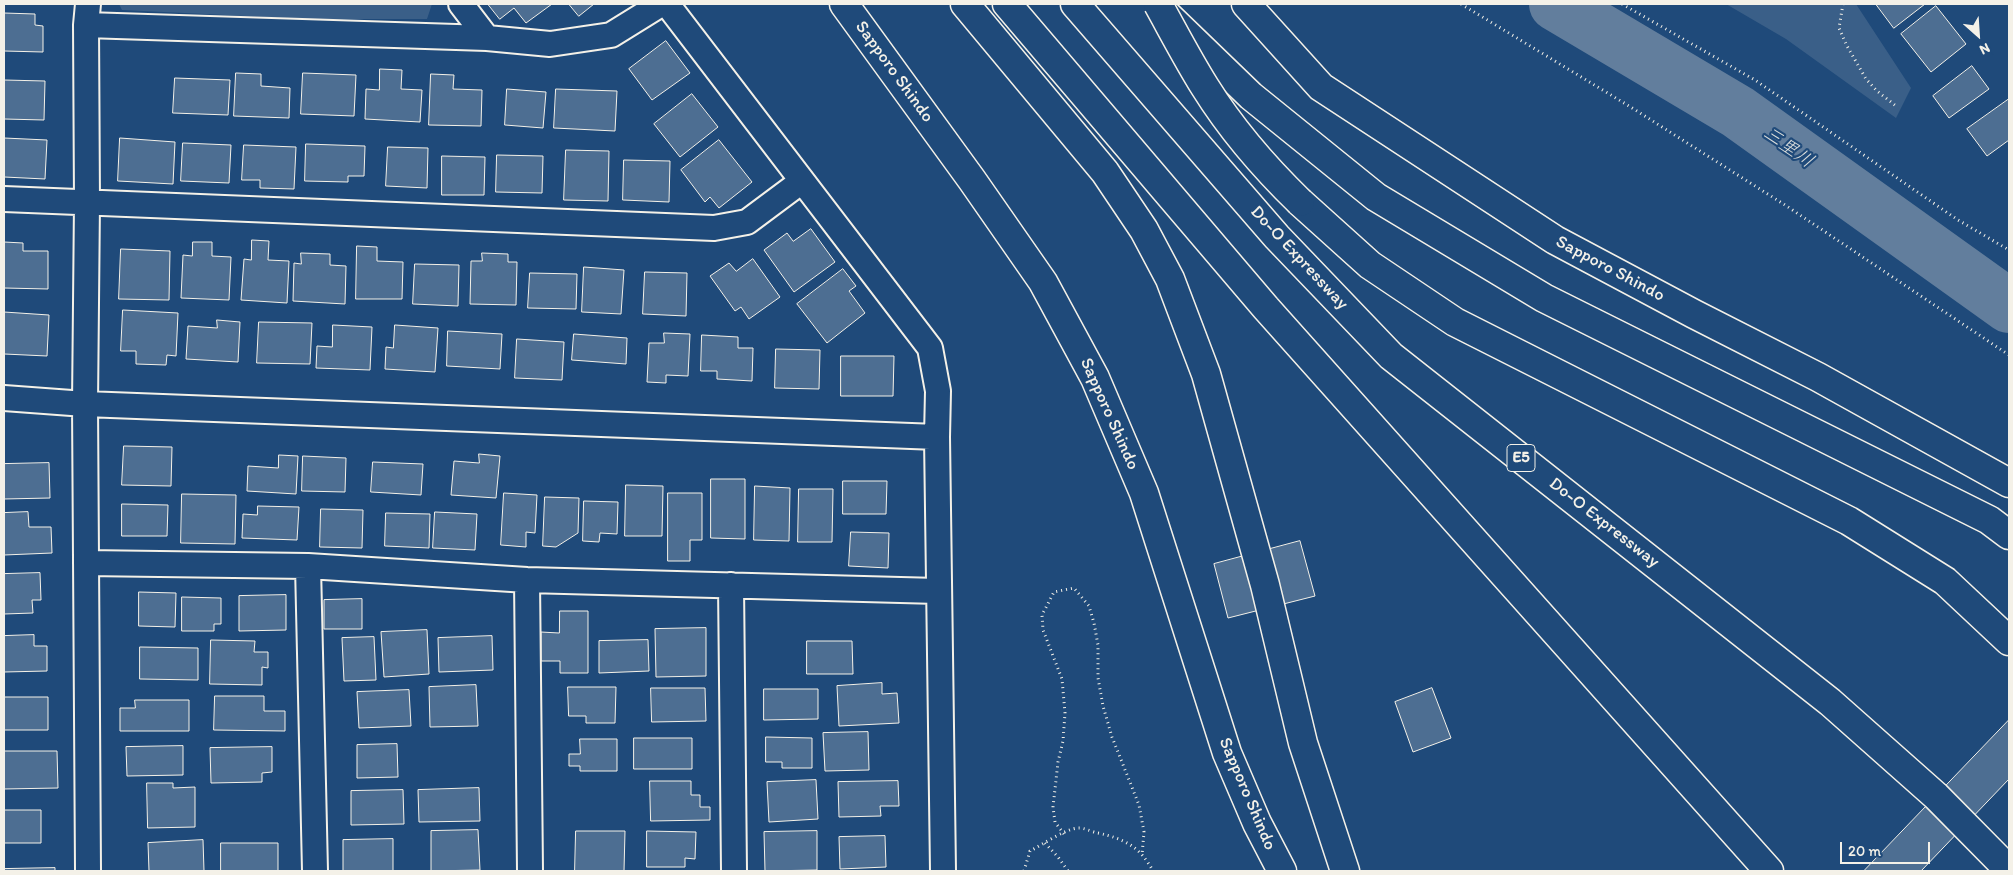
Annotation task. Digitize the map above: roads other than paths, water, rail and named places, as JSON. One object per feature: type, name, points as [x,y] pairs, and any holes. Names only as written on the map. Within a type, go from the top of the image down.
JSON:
[{"type":"main road","name":"Sapporo Shindo","points":[[844,4],[972,180],[1043,282],[1096,378],[1144,494],[1227,753],[1257,823],[1282,871]]},
{"type":"main road","points":[[964,4],[1105,172],[1144,230],[1170,280],[1206,374],[1265,585],[1303,742],[1345,871]]},
{"type":"main road","points":[[1007,4],[1266,308],[1769,871]]},
{"type":"main road","name":"Do-O Expressway","points":[[1075,4],[1277,237],[1392,356],[1830,702],[1936,796],[2009,870]]},
{"type":"main road","points":[[1157,4],[1206,88],[1275,178],[1370,265],[1455,322],[1849,521],[1945,581],[2009,641]]},
{"type":"main road","points":[[1157,4],[1251,96],[1376,197],[1544,298],[1989,520],[2009,535]]},
{"type":"main road","name":"Sapporo Shindo","points":[[1246,4],[1320,87],[1555,240],[1818,377],[2009,483]]},
{"type":"street","points":[[462,4],[487,38]]},
{"type":"street","points":[[88,871],[85,404],[87,14],[487,38],[550,44],[611,35],[661,4]]},
{"type":"street","points":[[667,4],[930,348],[938,391],[938,591],[943,871]]},
{"type":"street","points":[[4,199],[714,228],[747,222],[802,181]]},
{"type":"street","points":[[4,398],[85,404],[937,437]]},
{"type":"street","points":[[86,563],[308,566],[526,580],[938,591]]},
{"type":"street","points":[[308,566],[315,871]]},
{"type":"street","points":[[526,580],[530,871]]},
{"type":"street","points":[[731,585],[734,871]]},
{"type":"waterway","name":"三里川","points":[[1556,4],[1738,112],[2009,306]]}]
